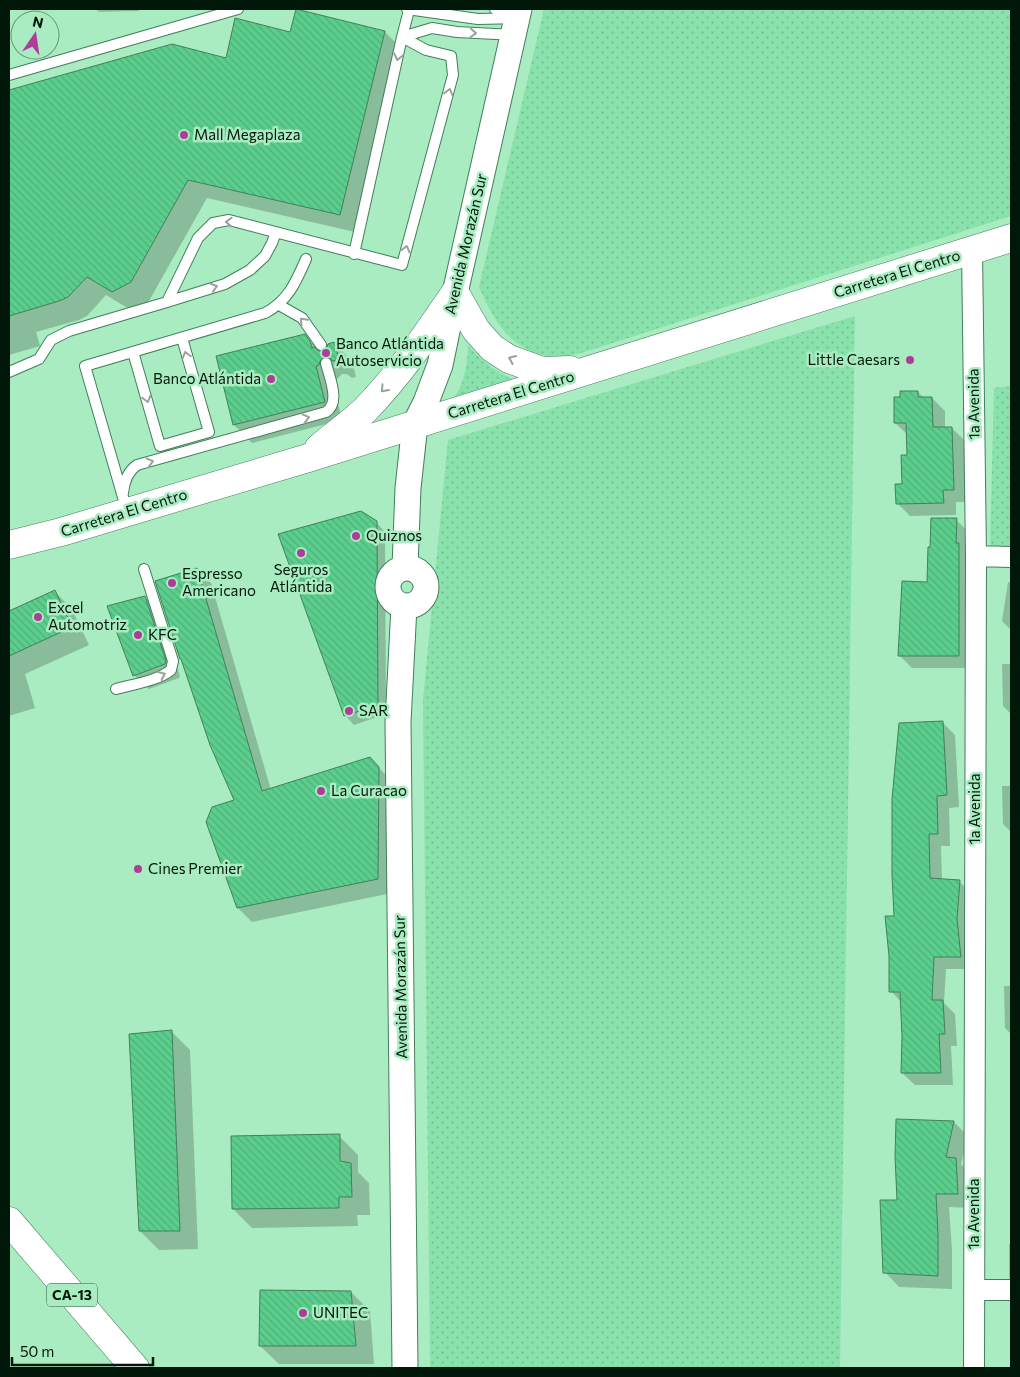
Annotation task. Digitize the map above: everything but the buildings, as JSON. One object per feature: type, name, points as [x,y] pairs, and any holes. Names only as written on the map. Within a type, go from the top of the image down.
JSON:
[{"type":"main road","name":"Carretera El Centro","points":[[10,542],[61,532],[125,504],[308,458],[1011,238]]},
{"type":"main road","points":[[308,458],[365,410],[394,378],[454,293],[476,330],[492,348],[509,359],[542,370],[594,369]]},
{"type":"main road","name":"CA-13","points":[[9,1221],[136,1368]]},
{"type":"street","name":"Avenida Morazán Sur","points":[[406,1368],[398,722],[404,606],[417,604],[427,588],[423,575],[412,568],[406,567],[408,488],[415,424],[426,402],[440,365],[511,18]]},
{"type":"street","name":"1a Avenida","points":[[972,250],[976,556],[974,1368]]},
{"type":"street","points":[[976,556],[1011,558]]},
{"type":"street","points":[[974,1290],[1011,1290]]},
{"type":"lane","points":[[9,75],[238,9]]},
{"type":"lane","points":[[354,254],[409,9],[478,19],[511,18]]},
{"type":"lane","points":[[402,37],[432,28],[457,32],[511,18]]},
{"type":"lane","points":[[167,302],[198,238],[212,223],[229,220],[402,265],[453,76],[451,56],[426,50],[402,37]]},
{"type":"lane","points":[[9,372],[39,359],[51,340],[69,331],[225,284],[250,270],[265,256],[276,232]]},
{"type":"lane","points":[[125,504],[85,366],[258,316],[279,305],[296,283],[306,259]]},
{"type":"lane","points":[[279,305],[302,318],[322,345]]},
{"type":"lane","points":[[133,352],[160,446],[209,432],[182,338]]},
{"type":"lane","points":[[125,504],[125,480],[130,471],[137,466],[321,414],[329,410],[332,406],[333,395],[326,363]]},
{"type":"lane","points":[[116,689],[156,678],[171,670],[173,661],[144,569]]},
{"type":"green space","points":[[544,9],[1011,9],[1011,216],[578,354],[555,357],[527,349],[506,334],[498,324],[479,287]]},
{"type":"green space","points":[[855,316],[840,1368],[430,1368],[423,699],[448,440]]},
{"type":"green space","points":[[468,345],[489,365],[514,380],[451,401],[462,382]]},
{"type":"green space","points":[[1011,386],[1011,548],[990,548],[994,388]]},
{"type":"place","name":"Mall Megaplaza","points":[[184,135]]},
{"type":"place","name":"Banco Atlántida Autoservicio","points":[[326,353]]},
{"type":"place","name":"Little Caesars","points":[[910,360]]},
{"type":"place","name":"Banco Atlántida","points":[[271,379]]},
{"type":"place","name":"Quiznos","points":[[356,536]]},
{"type":"place","name":"Seguros Atlántida","points":[[301,553]]},
{"type":"place","name":"Espresso Americano","points":[[172,583]]},
{"type":"place","name":"Excel Automotriz","points":[[38,617]]},
{"type":"place","name":"KFC","points":[[138,635]]},
{"type":"place","name":"SAR","points":[[349,711]]},
{"type":"place","name":"La Curacao","points":[[321,791]]},
{"type":"place","name":"Cines Premier","points":[[138,869]]},
{"type":"place","name":"UNITEC","points":[[303,1313]]}]
